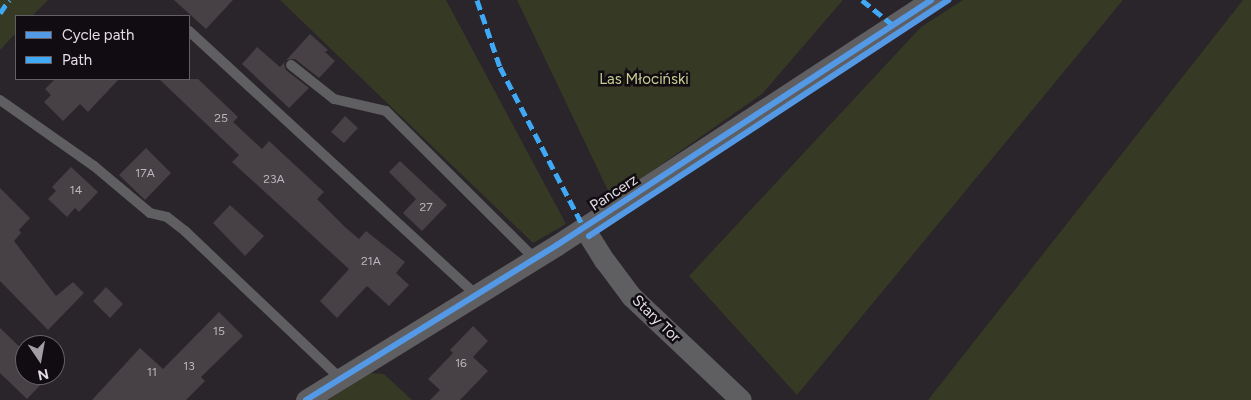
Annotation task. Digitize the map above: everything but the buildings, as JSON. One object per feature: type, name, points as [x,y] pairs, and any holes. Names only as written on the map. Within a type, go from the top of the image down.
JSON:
[{"type":"street","name":"Pancerz","points":[[306,400],[584,228],[931,0]]},
{"type":"street","name":"Stary Tor","points":[[584,228],[631,296],[741,400]]},
{"type":"lane","points":[[190,33],[476,294]]},
{"type":"lane","points":[[291,65],[334,99],[386,111],[534,258]]},
{"type":"lane","points":[[0,100],[94,166],[150,213],[167,217],[185,231],[340,378]]},
{"type":"green space","points":[[0,0],[48,0],[33,15],[15,15],[15,34],[0,50]]},
{"type":"green space","points":[[280,0],[446,0],[566,224],[533,243]]},
{"type":"green space","name":"Las Młociński","points":[[517,0],[843,0],[762,94],[612,199]]},
{"type":"green space","points":[[963,0],[1123,0],[797,395],[689,276],[921,27]]},
{"type":"green space","points":[[1243,0],[1251,0],[1251,400],[928,400]]},
{"type":"green space","points":[[370,373],[384,374],[412,400],[328,400]]},
{"type":"marked path","points":[[0,13],[9,0]]},
{"type":"marked path","points":[[477,0],[500,67],[584,228]]},
{"type":"marked path","points":[[862,0],[893,25]]},
{"type":"cycle path","points":[[306,400],[557,245],[931,0]]},
{"type":"cycle path","points":[[589,236],[948,0]]}]
